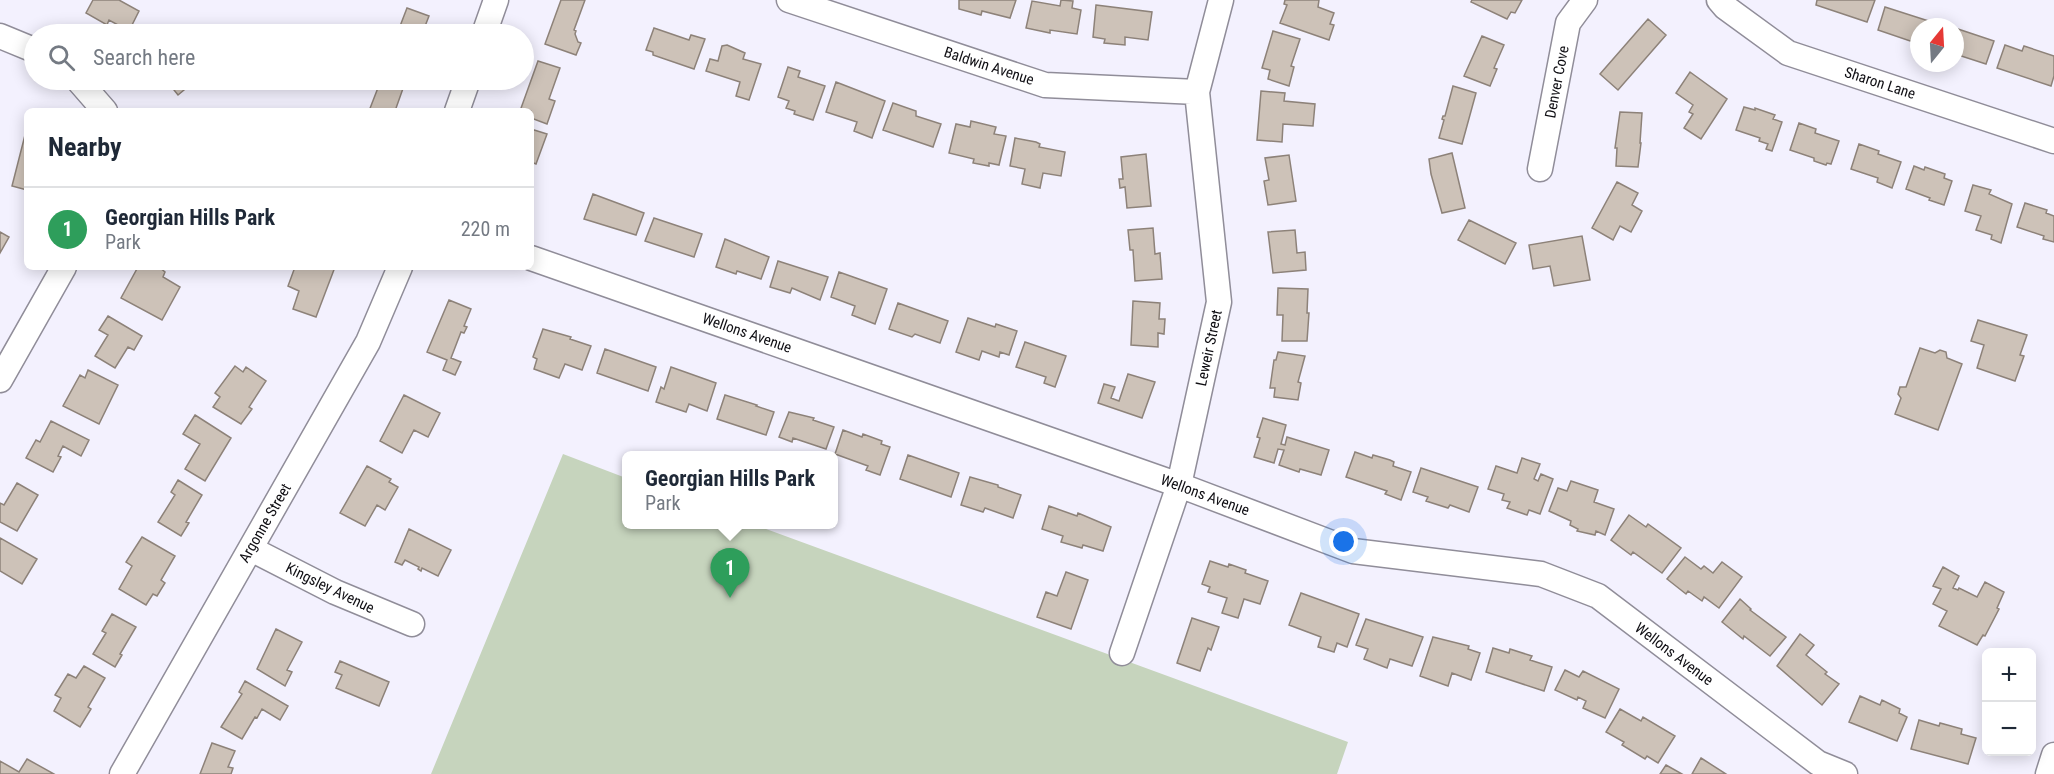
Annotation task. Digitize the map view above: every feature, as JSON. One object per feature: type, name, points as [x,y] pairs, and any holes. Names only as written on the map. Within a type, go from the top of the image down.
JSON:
[{"type":"street","points":[[488,24],[496,0]]},
{"type":"street","name":"Baldwin Avenue","points":[[789,0],[1045,85],[1197,92]]},
{"type":"street","name":"Leweir Street","points":[[1122,653],[1179,485],[1219,302],[1197,92],[1221,0]]},
{"type":"street","name":"Denver Cove","points":[[1540,169],[1568,23],[1585,0]]},
{"type":"street","name":"Sharon Lane","points":[[1719,0],[1725,7],[1788,53],[2054,141]]},
{"type":"street","points":[[0,36],[24,46]]},
{"type":"street","points":[[87,90],[102,108]]},
{"type":"street","points":[[459,108],[465,90]]},
{"type":"street","name":"Wellons Avenue","points":[[534,259],[1179,485],[1353,551],[1540,574],[1598,596],[1818,763],[1845,774]]},
{"type":"street","points":[[0,380],[62,270]]},
{"type":"street","name":"Argonne Street","points":[[122,774],[368,342],[399,270]]},
{"type":"street","name":"Kingsley Avenue","points":[[250,549],[335,592],[412,624]]},
{"type":"street","points":[[2048,774],[2054,755]]},
{"type":"green space","points":[[563,454],[622,476],[622,529],[766,529],[1348,742],[1337,774],[431,774]]},
{"type":"building","points":[[93,0],[119,0],[139,11],[132,24],[116,24],[109,20],[105,24],[86,13]]},
{"type":"building","points":[[561,0],[585,0],[574,30],[578,42],[581,43],[576,55],[545,44]]},
{"type":"building","points":[[959,0],[1016,0],[1010,18],[982,11],[981,15],[959,9]]},
{"type":"building","points":[[1061,0],[1073,1],[1072,8],[1081,10],[1077,34],[1050,30],[1050,33],[1026,28],[1032,1],[1060,6]]},
{"type":"building","points":[[1285,0],[1319,0],[1318,7],[1334,13],[1330,24],[1334,25],[1329,40],[1280,23],[1287,5],[1284,4]]},
{"type":"building","points":[[1472,0],[1522,0],[1515,13],[1511,12],[1507,19],[1471,2]]},
{"type":"building","points":[[1817,0],[1875,0],[1867,22],[1816,5]]},
{"type":"building","points":[[1096,5],[1152,12],[1148,40],[1125,37],[1125,45],[1104,43],[1105,39],[1093,37]]},
{"type":"building","points":[[1885,7],[1919,18],[1910,18],[1910,41],[1878,30]]},
{"type":"building","points":[[407,8],[429,16],[426,24],[401,24]]},
{"type":"building","points":[[1648,19],[1666,35],[1618,90],[1600,74]]},
{"type":"building","points":[[654,28],[689,40],[691,35],[705,39],[694,69],[653,55],[653,52],[646,50]]},
{"type":"building","points":[[1273,31],[1300,39],[1291,66],[1294,67],[1289,86],[1268,79],[1270,70],[1262,68]]},
{"type":"building","points":[[1964,31],[1994,41],[1986,64],[1964,57]]},
{"type":"building","points":[[1482,36],[1504,45],[1494,68],[1497,69],[1490,86],[1464,76]]},
{"type":"building","points":[[727,45],[745,53],[743,59],[761,64],[749,100],[736,96],[740,82],[706,71],[710,59],[718,61],[722,46]]},
{"type":"building","points":[[2005,45],[2022,51],[2024,46],[2054,56],[2054,76],[2051,86],[1997,68]]},
{"type":"building","points":[[538,61],[560,68],[549,99],[555,101],[547,124],[534,119],[534,108],[521,108],[528,90],[534,90],[534,72]]},
{"type":"building","points":[[788,67],[800,71],[798,77],[825,86],[813,120],[794,114],[795,111],[786,108],[789,101],[778,97]]},
{"type":"building","points":[[1690,72],[1727,99],[1701,139],[1684,128],[1693,114],[1689,112],[1693,105],[1676,93]]},
{"type":"building","points":[[836,82],[885,101],[872,138],[854,131],[857,122],[826,112]]},
{"type":"building","points":[[1453,86],[1476,93],[1462,144],[1439,138],[1444,120],[1442,119],[1445,116]]},
{"type":"building","points":[[174,90],[184,90],[178,95]]},
{"type":"building","points":[[377,90],[402,90],[396,108],[370,108]]},
{"type":"building","points":[[1261,91],[1285,93],[1284,101],[1315,104],[1313,126],[1283,124],[1282,142],[1257,140]]},
{"type":"building","points":[[893,103],[916,111],[916,116],[941,124],[933,147],[883,130]]},
{"type":"building","points":[[1744,107],[1775,115],[1773,119],[1782,122],[1772,151],[1766,149],[1768,144],[1759,141],[1760,138],[1736,130]]},
{"type":"building","points":[[1620,112],[1642,113],[1638,167],[1616,166],[1617,148],[1615,148]]},
{"type":"building","points":[[971,121],[996,127],[994,134],[1006,136],[999,165],[973,163],[974,159],[949,153],[956,124],[970,127]]},
{"type":"building","points":[[1799,123],[1816,129],[1815,133],[1839,141],[1831,164],[1826,165],[1814,161],[1814,158],[1790,150]]},
{"type":"building","points":[[534,130],[547,134],[536,164],[534,163]]},
{"type":"building","points":[[1015,138],[1036,142],[1040,144],[1039,147],[1065,152],[1061,176],[1043,173],[1040,188],[1022,184],[1025,169],[1010,166]]},
{"type":"building","points":[[24,139],[24,189],[12,186]]},
{"type":"building","points":[[1859,144],[1901,162],[1892,188],[1877,182],[1878,178],[1851,169]]},
{"type":"building","points":[[1452,153],[1465,208],[1442,213],[1429,159]]},
{"type":"building","points":[[1146,154],[1151,206],[1127,208],[1125,187],[1120,188],[1119,179],[1123,179],[1121,157]]},
{"type":"building","points":[[1289,155],[1296,201],[1268,205],[1264,181],[1269,180],[1265,158]]},
{"type":"building","points":[[1914,166],[1945,174],[1944,178],[1952,181],[1944,205],[1906,189]]},
{"type":"building","points":[[1617,182],[1638,193],[1632,205],[1642,211],[1631,232],[1620,226],[1613,240],[1592,228]]},
{"type":"building","points":[[1973,185],[1991,190],[1989,194],[2012,204],[2001,243],[1991,239],[1992,235],[1976,230],[1981,216],[1965,211]]},
{"type":"building","points":[[593,194],[644,213],[636,235],[584,219]]},
{"type":"building","points":[[2025,203],[2047,210],[2046,213],[2054,216],[2054,242],[2043,239],[2044,236],[2017,227]]},
{"type":"building","points":[[654,218],[702,234],[694,257],[645,241]]},
{"type":"building","points":[[1469,220],[1516,243],[1505,264],[1458,240]]},
{"type":"building","points":[[1153,228],[1155,254],[1160,253],[1162,279],[1135,281],[1133,250],[1130,250],[1128,230]]},
{"type":"building","points":[[1295,230],[1297,253],[1305,252],[1306,270],[1273,273],[1268,232]]},
{"type":"building","points":[[0,232],[9,237],[0,253]]},
{"type":"building","points":[[1582,236],[1590,280],[1554,286],[1550,266],[1533,269],[1529,245]]},
{"type":"building","points":[[725,239],[769,257],[761,279],[716,267]]},
{"type":"building","points":[[778,261],[828,277],[820,300],[792,288],[790,293],[770,287]]},
{"type":"building","points":[[136,270],[163,270],[165,272],[163,277],[180,287],[162,320],[121,298]]},
{"type":"building","points":[[294,270],[334,270],[316,317],[293,309],[299,291],[288,286]]},
{"type":"building","points":[[839,272],[887,289],[875,324],[852,315],[855,306],[831,297]]},
{"type":"building","points":[[1278,288],[1308,289],[1307,341],[1282,341],[1283,315],[1277,315]]},
{"type":"building","points":[[449,300],[471,309],[464,326],[467,327],[464,333],[461,332],[451,358],[461,362],[455,375],[443,370],[447,360],[427,352]]},
{"type":"building","points":[[1133,301],[1160,303],[1159,319],[1165,319],[1164,334],[1158,333],[1158,347],[1131,345]]},
{"type":"building","points":[[898,303],[948,321],[940,343],[915,334],[912,337],[889,329]]},
{"type":"building","points":[[108,316],[142,336],[134,350],[128,347],[115,368],[95,356],[108,335],[99,330]]},
{"type":"building","points":[[968,318],[1017,331],[1009,355],[1000,352],[999,357],[982,351],[979,360],[956,352]]},
{"type":"building","points":[[1978,320],[2027,335],[2020,355],[2024,356],[2015,381],[1977,368],[1984,345],[1971,341]]},
{"type":"building","points":[[543,329],[571,337],[570,339],[591,346],[582,370],[565,364],[559,378],[534,369],[537,359],[533,357]]},
{"type":"building","points":[[1025,342],[1066,356],[1055,387],[1044,383],[1046,377],[1016,367]]},
{"type":"building","points":[[1920,348],[1935,353],[1940,350],[1946,352],[1947,358],[1962,364],[1938,430],[1895,414],[1901,398],[1898,394],[1900,387],[1906,387]]},
{"type":"building","points":[[605,349],[656,367],[648,391],[597,373]]},
{"type":"building","points":[[1278,352],[1305,356],[1298,382],[1301,383],[1298,400],[1274,397],[1275,388],[1270,388],[1274,360]]},
{"type":"building","points":[[235,366],[243,372],[246,367],[266,381],[249,407],[252,409],[241,424],[213,407],[220,397],[215,393]]},
{"type":"building","points":[[671,367],[716,383],[707,411],[689,404],[686,412],[656,402],[661,387],[664,389]]},
{"type":"building","points":[[88,370],[118,385],[99,424],[63,406],[80,375],[85,378]]},
{"type":"building","points":[[1128,374],[1155,382],[1142,418],[1098,403],[1104,384],[1115,387],[1111,398],[1119,401]]},
{"type":"building","points":[[404,395],[440,413],[428,437],[414,430],[402,453],[380,441]]},
{"type":"building","points":[[725,395],[774,412],[766,435],[717,419]]},
{"type":"building","points":[[789,412],[814,418],[813,420],[834,427],[826,449],[793,438],[792,442],[779,437]]},
{"type":"building","points":[[195,415],[231,438],[205,481],[185,469],[200,444],[183,434]]},
{"type":"building","points":[[1263,418],[1286,425],[1281,444],[1285,445],[1287,437],[1329,450],[1321,475],[1300,469],[1299,472],[1279,465],[1284,450],[1278,449],[1274,463],[1254,457]]},
{"type":"building","points":[[51,421],[89,440],[81,456],[63,446],[58,456],[61,457],[53,472],[26,458],[36,440],[40,442]]},
{"type":"building","points":[[843,430],[862,437],[863,434],[882,441],[881,444],[890,447],[880,475],[866,470],[868,466],[838,455],[836,451]]},
{"type":"building","points":[[1355,452],[1372,458],[1373,455],[1390,460],[1394,462],[1393,466],[1411,472],[1401,500],[1385,494],[1387,491],[1346,477]]},
{"type":"building","points":[[908,455],[959,473],[951,497],[900,479]]},
{"type":"building","points":[[1522,458],[1540,464],[1534,479],[1538,481],[1541,474],[1553,479],[1540,514],[1529,510],[1527,515],[1507,508],[1510,502],[1502,500],[1504,494],[1488,489],[1496,466],[1517,473]]},
{"type":"building","points":[[367,466],[391,479],[389,482],[398,487],[385,510],[377,505],[365,526],[340,513]]},
{"type":"building","points":[[1421,468],[1478,487],[1469,512],[1450,505],[1448,508],[1426,501],[1428,497],[1413,492]]},
{"type":"building","points":[[970,477],[1021,495],[1013,518],[985,508],[983,512],[961,505]]},
{"type":"building","points":[[178,480],[202,495],[186,522],[189,523],[181,536],[158,522],[175,495],[171,492]]},
{"type":"building","points":[[1571,481],[1598,490],[1594,502],[1614,509],[1605,535],[1596,531],[1595,535],[1577,531],[1578,529],[1570,525],[1571,521],[1549,511],[1558,488],[1567,491]]},
{"type":"building","points":[[17,483],[38,495],[17,531],[0,522],[0,503],[4,505]]},
{"type":"building","points":[[1049,506],[1077,516],[1078,513],[1111,527],[1103,551],[1061,542],[1063,536],[1042,529]]},
{"type":"building","points":[[1629,515],[1646,527],[1648,524],[1681,548],[1662,573],[1633,552],[1631,555],[1611,540]]},
{"type":"building","points":[[409,529],[451,550],[438,576],[422,568],[421,571],[419,567],[405,560],[402,565],[395,562]]},
{"type":"building","points":[[142,537],[175,556],[161,580],[165,583],[157,596],[153,594],[146,605],[119,589],[132,566],[126,562]]},
{"type":"building","points":[[0,538],[37,559],[22,584],[0,571]]},
{"type":"building","points":[[1685,557],[1701,569],[1704,566],[1713,573],[1722,562],[1742,577],[1719,608],[1704,597],[1702,601],[1688,591],[1686,594],[1667,579]]},
{"type":"building","points":[[1210,561],[1228,567],[1229,564],[1246,570],[1245,573],[1268,581],[1260,604],[1244,599],[1238,618],[1222,613],[1227,598],[1208,592],[1210,587],[1202,584]]},
{"type":"building","points":[[1943,567],[1959,576],[1953,588],[1958,590],[1959,588],[1977,597],[1985,582],[2004,592],[1997,608],[1999,609],[1985,636],[1983,635],[1977,645],[1939,626],[1947,611],[1933,604],[1941,589],[1933,586]]},
{"type":"building","points":[[1066,572],[1088,580],[1071,629],[1037,617],[1046,592],[1057,596]]},
{"type":"building","points":[[1301,593],[1359,614],[1347,647],[1337,643],[1334,652],[1318,647],[1321,637],[1289,625]]},
{"type":"building","points":[[1740,599],[1750,610],[1786,637],[1770,656],[1722,622]]},
{"type":"building","points":[[112,614],[136,627],[115,667],[93,654],[106,633],[102,631]]},
{"type":"building","points":[[1192,618],[1219,627],[1200,671],[1177,663]]},
{"type":"building","points":[[1366,619],[1423,637],[1412,666],[1390,659],[1387,668],[1364,659],[1368,649],[1356,645]]},
{"type":"building","points":[[276,629],[302,642],[287,670],[292,672],[285,686],[257,669]]},
{"type":"building","points":[[1800,634],[1814,645],[1806,655],[1839,684],[1822,705],[1777,666]]},
{"type":"building","points":[[1433,637],[1469,646],[1468,649],[1480,653],[1471,680],[1452,673],[1448,686],[1420,676]]},
{"type":"building","points":[[1493,648],[1509,653],[1510,649],[1532,656],[1530,660],[1552,667],[1544,691],[1486,672]]},
{"type":"building","points":[[340,661],[389,682],[379,706],[336,688],[342,675],[335,672]]},
{"type":"building","points":[[84,666],[105,678],[88,707],[91,709],[80,727],[54,711],[61,698],[55,695],[68,674],[76,678]]},
{"type":"building","points":[[1565,670],[1579,677],[1583,671],[1619,689],[1605,718],[1583,708],[1586,701],[1578,697],[1577,700],[1555,690]]},
{"type":"building","points":[[245,681],[288,706],[280,720],[262,709],[242,739],[221,727],[242,694],[239,692]]},
{"type":"building","points":[[1860,696],[1880,705],[1882,700],[1900,709],[1899,713],[1907,717],[1897,741],[1849,722]]},
{"type":"building","points":[[1620,709],[1641,721],[1643,717],[1675,736],[1658,763],[1647,756],[1645,759],[1622,745],[1624,742],[1606,732]]},
{"type":"building","points":[[1919,720],[1962,729],[1961,734],[1976,738],[1968,764],[1911,749]]},
{"type":"building","points":[[212,743],[235,751],[228,767],[233,768],[231,774],[200,774]]},
{"type":"building","points":[[1701,758],[1726,774],[1692,774]]},
{"type":"building","points":[[27,759],[54,774],[0,774],[0,761],[19,772]]},
{"type":"building","points":[[1666,765],[1682,774],[1660,774]]},
{"type":"place","name":"Georgian Hills Park","points":[[730,598]]}]
